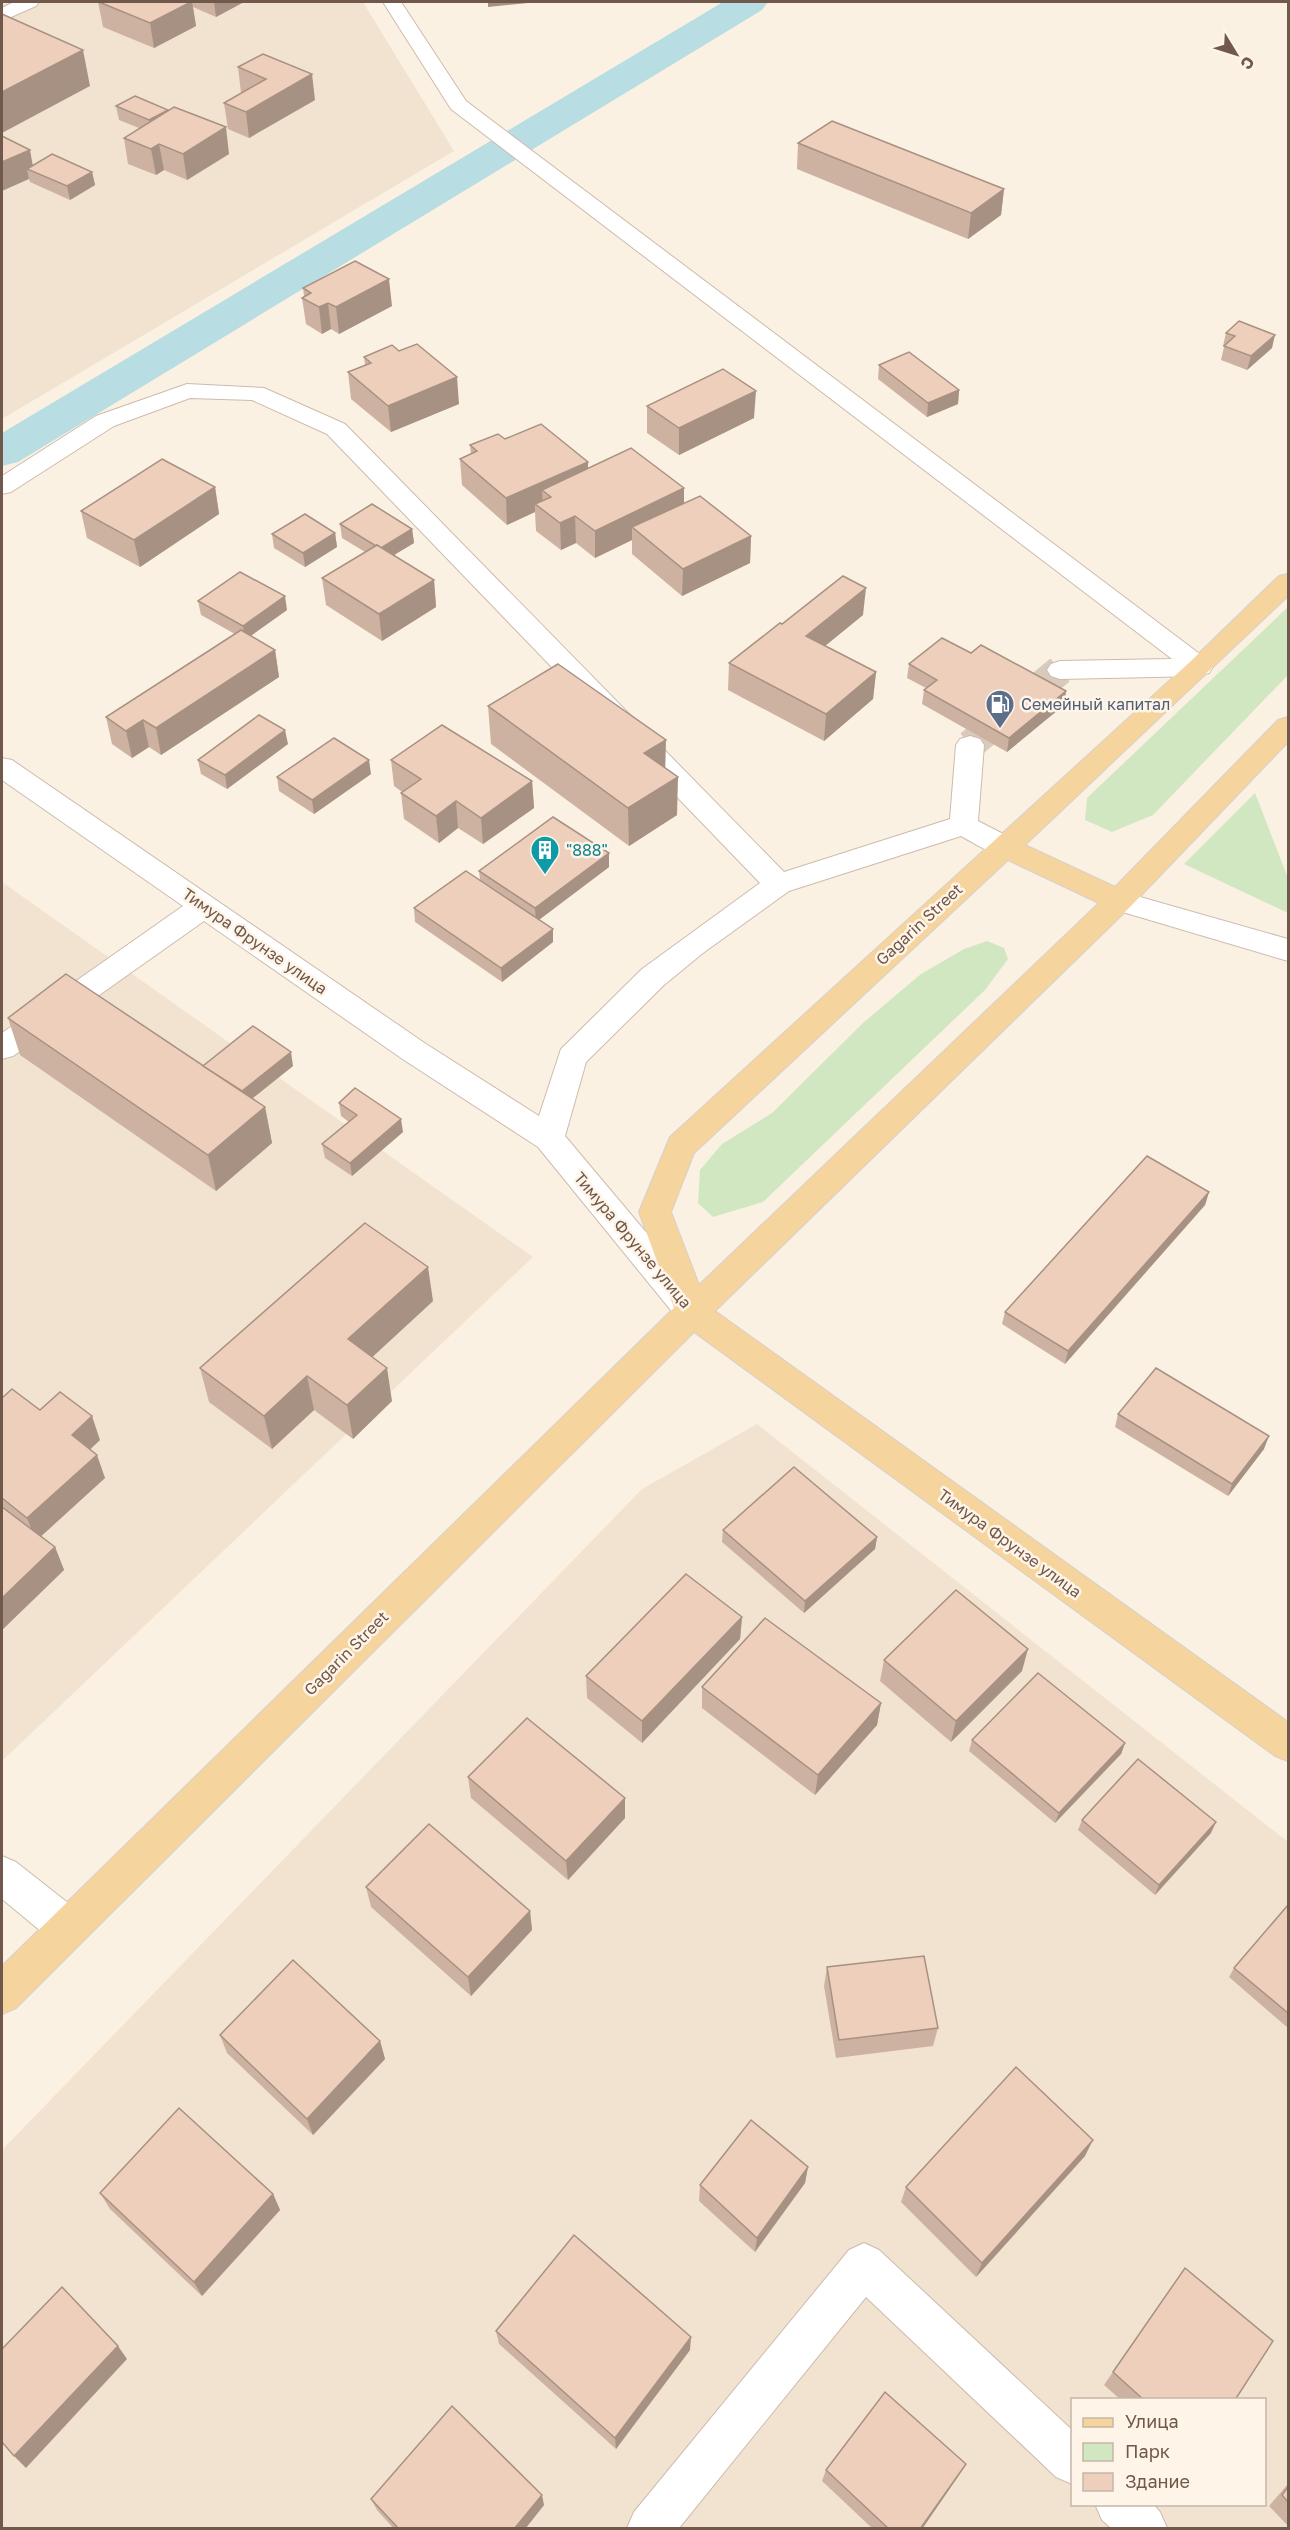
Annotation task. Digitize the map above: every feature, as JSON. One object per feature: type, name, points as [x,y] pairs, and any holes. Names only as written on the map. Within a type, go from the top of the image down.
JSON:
[{"type":"main road","name":"Gagarin Street","points":[[692,1312],[655,1212],[681,1146],[1003,846],[1200,667],[1288,582]]},
{"type":"main road","name":"Gagarin Street","points":[[2,1994],[692,1312],[1119,902],[1288,726]]},
{"type":"main road","points":[[1003,846],[1119,902]]},
{"type":"main road","name":"Тимура Фрунзе улица","points":[[692,1312],[1288,1744]]},
{"type":"street","points":[[2,15],[29,2]]},
{"type":"street","points":[[392,2],[458,105],[1200,667]]},
{"type":"street","points":[[2,487],[105,421],[187,391],[256,393],[336,429],[778,884]]},
{"type":"street","points":[[1060,670],[1200,667]]},
{"type":"street","points":[[964,825],[970,745]]},
{"type":"street","name":"Тимура Фрунзе улица","points":[[2,768],[415,1052],[549,1138],[692,1312]]},
{"type":"street","points":[[549,1138],[572,1056],[653,976],[778,884],[964,825],[1003,846]]},
{"type":"street","points":[[1119,902],[1288,950]]},
{"type":"street","points":[[2,1048],[204,906]]},
{"type":"street","points":[[2,1875],[68,1928]]},
{"type":"street","points":[[650,2529],[864,2265],[1071,2460]]},
{"type":"street","points":[[1119,2506],[1144,2529]]},
{"type":"shaded area","points":[[2,2],[363,2],[454,151],[2,419]]},
{"type":"shaded area","points":[[2,882],[533,1257],[2,1761]]},
{"type":"shaded area","points":[[757,1424],[1288,1842],[1288,2528],[2,2528],[2,2150],[642,1489]]},
{"type":"green space","points":[[1288,607],[1288,675],[1153,815],[1112,832],[1085,820],[1087,798]]},
{"type":"green space","points":[[1255,793],[1288,878],[1288,913],[1184,864]]},
{"type":"green space","points":[[987,941],[1004,948],[1008,959],[985,990],[763,1202],[713,1217],[698,1203],[700,1170],[722,1144],[772,1113],[863,1023],[921,974],[964,949]]},
{"type":"building","points":[[99,2],[191,2],[150,23]]},
{"type":"building","points":[[2,14],[83,50],[2,92]]},
{"type":"building","points":[[263,54],[312,74],[246,112],[224,103],[266,79],[238,67]]},
{"type":"building","points":[[135,96],[168,110],[149,120],[116,106]]},
{"type":"building","points":[[174,107],[226,127],[183,154],[159,144],[151,149],[124,138]]},
{"type":"building","points":[[832,121],[1004,189],[971,213],[798,143]]},
{"type":"building","points":[[2,136],[30,150],[2,162]]},
{"type":"building","points":[[52,154],[92,172],[67,186],[27,169]]},
{"type":"building","points":[[355,261],[389,279],[336,307],[328,303],[319,307],[302,298],[311,293],[303,288]]},
{"type":"building","points":[[1239,321],[1275,335],[1251,356],[1224,346],[1235,336],[1226,333]]},
{"type":"building","points":[[417,344],[457,377],[388,406],[348,372],[371,363],[364,357],[392,345],[399,351]]},
{"type":"building","points":[[909,352],[959,390],[928,403],[879,365]]},
{"type":"building","points":[[723,369],[756,391],[679,428],[647,406]]},
{"type":"building","points":[[541,424],[588,462],[506,498],[460,459],[477,451],[470,445],[498,434],[505,439]]},
{"type":"building","points":[[631,448],[684,488],[595,531],[575,516],[560,523],[535,504],[551,497],[542,490]]},
{"type":"building","points":[[162,459],[215,487],[134,540],[81,511]]},
{"type":"building","points":[[700,496],[751,536],[683,569],[632,527]]},
{"type":"building","points":[[372,504],[412,529],[381,548],[340,524]]},
{"type":"building","points":[[305,514],[335,533],[303,553],[272,534]]},
{"type":"building","points":[[377,545],[434,580],[379,614],[322,578]]},
{"type":"building","points":[[240,572],[285,596],[243,626],[198,601]]},
{"type":"building","points":[[843,576],[866,588],[806,636],[876,672],[826,714],[729,663],[780,623],[782,624]]},
{"type":"building","points":[[241,630],[275,650],[156,728],[143,720],[126,731],[106,717]]},
{"type":"building","name":"Семейный капитал","points":[[942,638],[971,653],[981,645],[1066,691],[1009,738],[924,690],[937,680],[909,664]]},
{"type":"building","points":[[558,664],[666,740],[644,753],[678,777],[628,808],[488,706]]},
{"type":"building","points":[[259,715],[285,730],[225,775],[198,760]]},
{"type":"building","points":[[442,725],[532,781],[481,818],[456,801],[436,816],[401,793],[421,779],[391,760]]},
{"type":"building","points":[[334,738],[369,760],[312,800],[277,777]]},
{"type":"building","name":"\"888\"","points":[[553,817],[609,853],[535,908],[479,871]]},
{"type":"building","points":[[466,871],[553,929],[501,968],[414,908]]},
{"type":"building","points":[[66,974],[265,1107],[208,1155],[8,1018]]},
{"type":"building","points":[[253,1026],[291,1052],[242,1091],[203,1066]]},
{"type":"building","points":[[355,1088],[401,1119],[350,1163],[322,1144],[357,1115],[339,1103]]},
{"type":"building","points":[[1147,1156],[1209,1192],[1068,1351],[1005,1312]]},
{"type":"building","points":[[365,1223],[428,1267],[348,1339],[387,1368],[347,1405],[307,1376],[264,1416],[200,1368]]},
{"type":"building","points":[[1156,1368],[1269,1436],[1232,1484],[1118,1414]]},
{"type":"building","points":[[12,1389],[40,1410],[60,1392],[92,1416],[72,1435],[97,1455],[27,1518],[2,1498],[2,1398]]},
{"type":"building","points":[[794,1467],[877,1537],[805,1601],[723,1530]]},
{"type":"building","points":[[2,1507],[55,1547],[2,1598]]},
{"type":"building","points":[[686,1574],[742,1617],[642,1721],[586,1676]]},
{"type":"building","points":[[956,1590],[1028,1649],[956,1721],[884,1660]]},
{"type":"building","points":[[765,1618],[881,1703],[818,1775],[702,1687]]},
{"type":"building","points":[[1038,1673],[1125,1743],[1059,1813],[972,1740]]},
{"type":"building","points":[[527,1718],[625,1798],[566,1861],[468,1777]]},
{"type":"building","points":[[1138,1759],[1216,1822],[1159,1885],[1082,1820]]},
{"type":"building","points":[[429,1824],[530,1911],[468,1977],[366,1887]]},
{"type":"building","points":[[1288,1905],[1288,2013],[1234,1968]]},
{"type":"building","points":[[924,1956],[938,2028],[839,2040],[827,1967]]},
{"type":"building","points":[[293,1960],[380,2041],[307,2119],[220,2035]]},
{"type":"building","points":[[1016,2067],[1093,2140],[982,2263],[906,2187]]},
{"type":"building","points":[[179,2108],[273,2194],[194,2282],[100,2193]]},
{"type":"building","points":[[751,2120],[808,2167],[757,2238],[700,2185]]},
{"type":"building","points":[[574,2235],[691,2337],[615,2438],[496,2331]]},
{"type":"building","points":[[1185,2268],[1273,2341],[1236,2398],[1142,2398],[1113,2372]]},
{"type":"building","points":[[62,2287],[118,2346],[14,2456],[2,2442],[2,2349]]},
{"type":"building","points":[[885,2392],[966,2464],[920,2529],[889,2529],[826,2470]]},
{"type":"building","points":[[452,2406],[542,2495],[514,2529],[399,2529],[371,2499]]},
{"type":"building","points":[[1288,2487],[1288,2502],[1282,2495]]},
{"type":"waterway","points":[[2,452],[749,2]]},
{"type":"tunnel","points":[[970,745],[1060,670]]},
{"type":"place","name":"Семейный капитал","points":[[1000,730]]},
{"type":"place","name":"\"888\"","points":[[545,876]]}]
